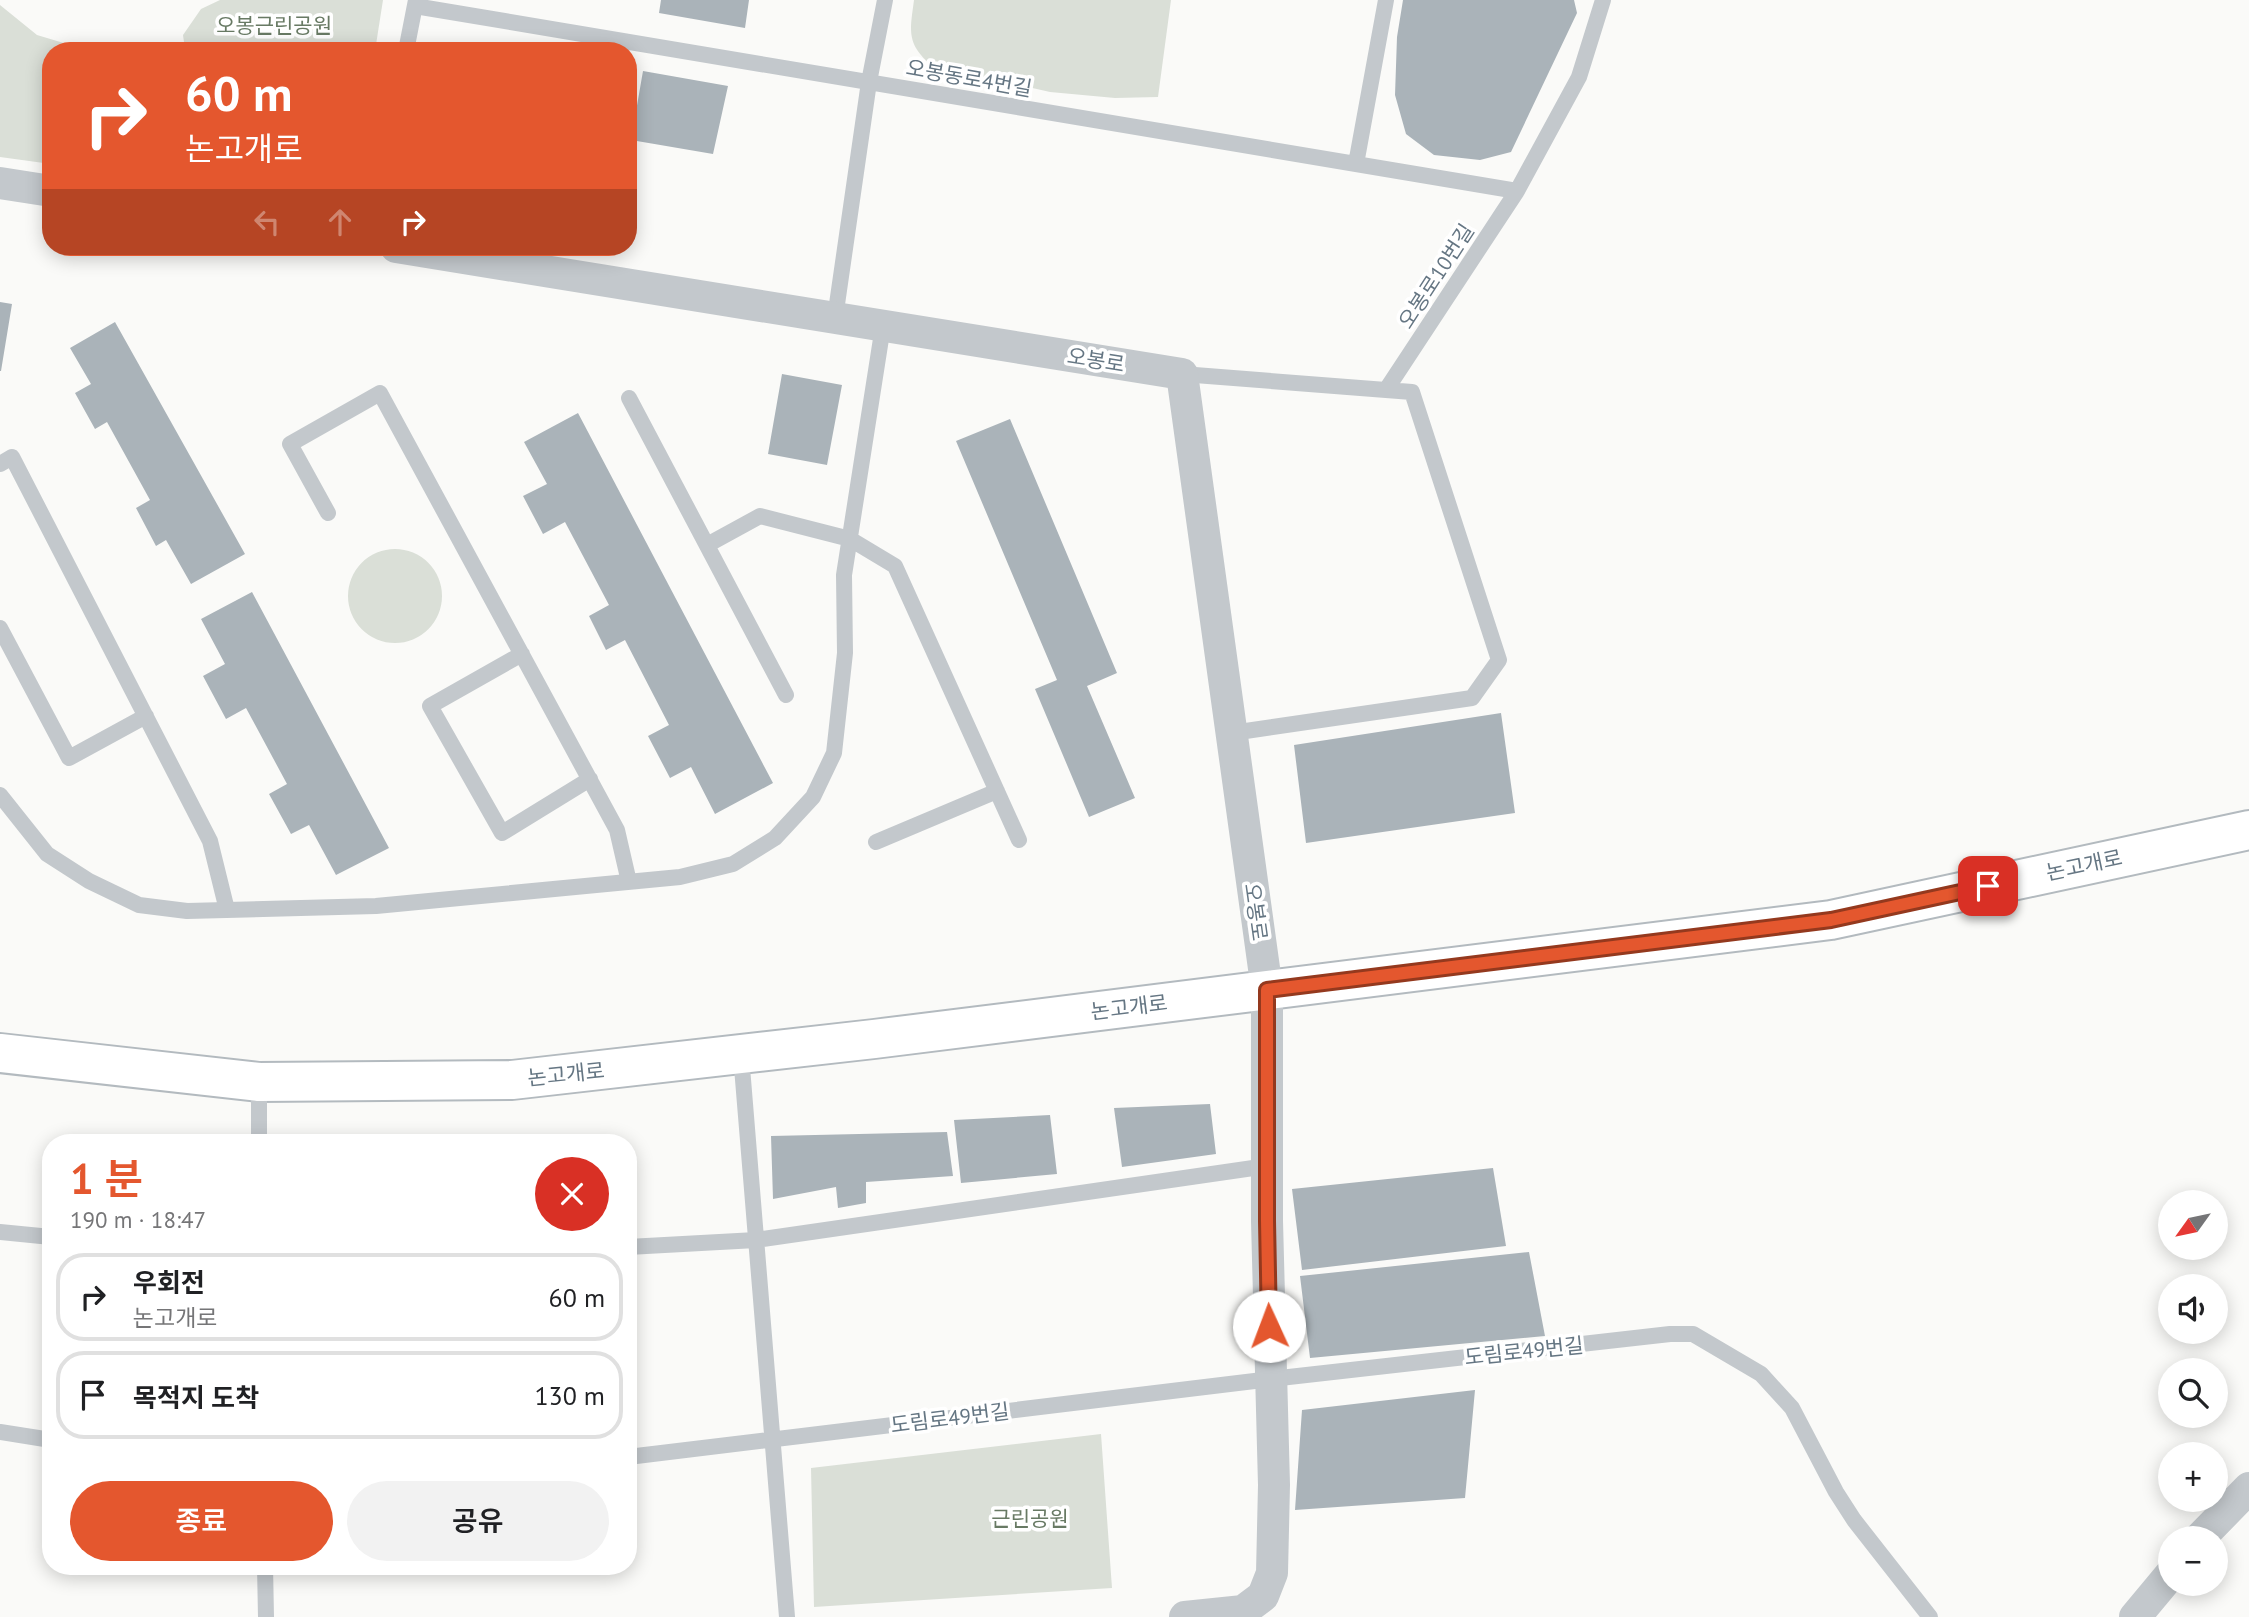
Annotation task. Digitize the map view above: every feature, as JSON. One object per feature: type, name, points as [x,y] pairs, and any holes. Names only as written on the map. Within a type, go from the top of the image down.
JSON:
[{"type":"main road","name":"논고개로","points":[[0,1053],[259,1082],[512,1080],[741,1055],[1831,920],[2249,830]]},
{"type":"street","points":[[0,183],[42,190]]},
{"type":"street","name":"오봉로","points":[[452,256],[1182,374],[1267,990]]},
{"type":"street","points":[[1185,1617],[1250,1608],[1272,1573],[1274,1485],[1267,1166],[1267,990]]},
{"type":"street","points":[[2212,1526],[2249,1488]]},
{"type":"street","points":[[2135,1617],[2158,1589]]},
{"type":"lane","points":[[835,318],[869,82],[885,0]]},
{"type":"lane","points":[[1356,164],[1386,0]]},
{"type":"lane","name":"오봉로10번길","points":[[1385,390],[1517,191],[1578,77],[1603,0]]},
{"type":"lane","points":[[408,42],[415,3]]},
{"type":"lane","name":"오봉동로4번길","points":[[415,3],[1517,191]]},
{"type":"lane","points":[[0,795],[47,854],[89,881],[139,905],[187,911],[376,906],[680,877],[733,864],[775,838],[813,797],[834,753],[845,653],[844,575],[883,326]]},
{"type":"lane","points":[[1182,374],[1412,392],[1499,660],[1472,698],[1232,733]]},
{"type":"lane","points":[[328,513],[290,444],[380,393],[617,830],[629,882]]},
{"type":"lane","points":[[629,397],[786,695]]},
{"type":"lane","points":[[0,464],[12,457],[210,841],[227,910]]},
{"type":"lane","points":[[707,545],[761,516],[850,539],[895,566],[1019,841]]},
{"type":"lane","points":[[0,628],[69,758],[146,716]]},
{"type":"lane","points":[[522,654],[430,706],[502,833],[590,779]]},
{"type":"lane","points":[[876,842],[997,791]]},
{"type":"lane","points":[[741,1055],[787,1617]]},
{"type":"lane","points":[[259,1082],[259,1134]]},
{"type":"lane","points":[[637,1247],[756,1240],[1267,1166]]},
{"type":"lane","points":[[0,1233],[42,1236]]},
{"type":"lane","name":"도림로49번길","points":[[637,1456],[1271,1379],[1670,1334],[1693,1334],[1761,1374],[1792,1408],[1848,1511],[1930,1617]]},
{"type":"lane","points":[[0,1432],[42,1439]]},
{"type":"lane","points":[[265,1575],[265,1617]]},
{"type":"green space","name":"오봉근린공원","points":[[220,0],[383,0],[376,42],[184,42],[183,35],[201,9]]},
{"type":"green space","points":[[914,0],[1171,0],[1158,97],[1115,98],[1050,92],[931,65],[917,50],[912,36]]},
{"type":"green space","points":[[0,5],[37,35],[60,42],[42,42],[42,163],[0,157]]},
{"type":"green space","points":[[395,549],[413,553],[428,563],[438,578],[442,596],[438,614],[428,629],[413,639],[395,643],[377,639],[362,629],[352,614],[348,596],[352,578],[362,563],[377,553]]},
{"type":"green space","name":"근린공원","points":[[1101,1434],[1112,1588],[814,1607],[811,1468]]},
{"type":"building","points":[[661,0],[749,0],[745,28],[659,13]]},
{"type":"building","points":[[1403,0],[1574,0],[1577,13],[1511,152],[1480,160],[1434,155],[1406,134],[1395,95],[1397,37]]},
{"type":"building","points":[[643,71],[728,86],[713,154],[637,141],[637,106]]},
{"type":"building","points":[[0,302],[12,304],[1,371],[0,371]]},
{"type":"building","points":[[115,322],[245,554],[191,584],[166,540],[156,546],[136,508],[150,500],[107,422],[95,429],[75,393],[91,384],[70,348]]},
{"type":"building","points":[[782,374],[842,385],[827,465],[768,454]]},
{"type":"building","points":[[578,413],[773,783],[715,814],[691,767],[670,778],[648,736],[669,725],[625,640],[606,650],[589,616],[609,605],[565,522],[543,534],[523,496],[547,484],[524,442]]},
{"type":"building","points":[[1010,419],[1117,673],[1087,686],[1135,798],[1089,817],[1035,689],[1057,680],[956,441]]},
{"type":"building","points":[[252,592],[389,848],[336,875],[309,825],[291,834],[269,794],[287,784],[246,708],[226,719],[203,676],[225,664],[201,619]]},
{"type":"building","points":[[1501,713],[1515,813],[1306,843],[1294,745]]},
{"type":"building","points":[[1210,1104],[1216,1154],[1122,1167],[1114,1108]]},
{"type":"building","points":[[1050,1115],[1057,1174],[961,1183],[954,1120]]},
{"type":"building","points":[[947,1132],[953,1176],[866,1182],[866,1203],[838,1208],[836,1187],[773,1199],[771,1136]]},
{"type":"building","points":[[1493,1168],[1506,1246],[1302,1270],[1292,1189]]},
{"type":"building","points":[[1529,1252],[1545,1336],[1310,1358],[1300,1276]]},
{"type":"building","points":[[1475,1390],[1465,1498],[1295,1510],[1302,1410]]},
{"type":"route","points":[[1269,1326],[1267,990],[1831,920],[1988,886]]}]
